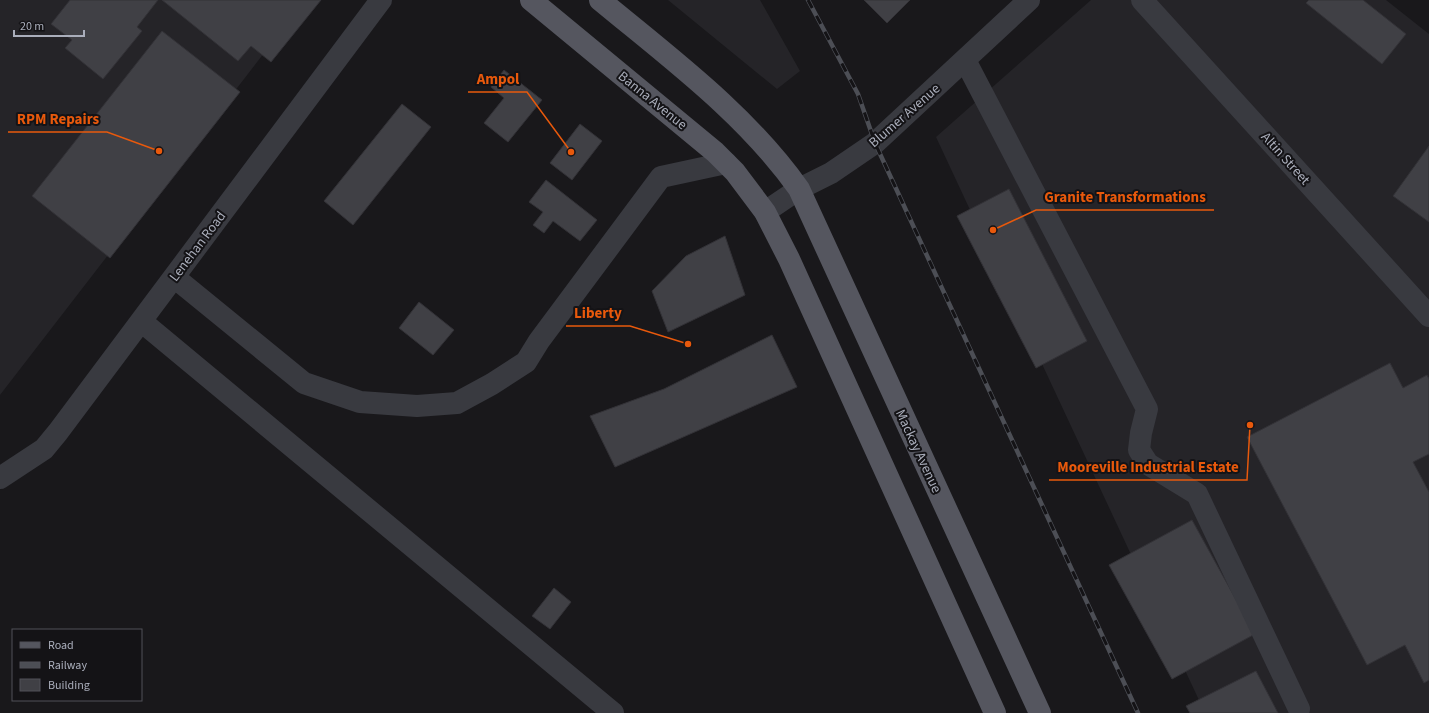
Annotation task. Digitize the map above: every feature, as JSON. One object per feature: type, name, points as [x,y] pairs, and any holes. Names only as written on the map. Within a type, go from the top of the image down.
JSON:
[{"type":"main road","name":"Banna Avenue","points":[[531,0],[684,125],[726,163],[764,212]]},
{"type":"main road","points":[[600,0],[688,74],[745,126],[784,168],[799,189]]},
{"type":"main road","name":"Mackay Avenue","points":[[799,189],[1040,713]]},
{"type":"main road","points":[[764,212],[794,271],[995,713]]},
{"type":"street","name":"Lenehan Road","points":[[0,478],[44,449],[381,0]]},
{"type":"street","name":"Blumer Avenue","points":[[764,212],[799,189],[831,173],[875,143],[1029,0]]},
{"type":"street","name":"Altin Street","points":[[1142,0],[1429,316]]},
{"type":"street","points":[[965,60],[1147,409],[1141,432],[1140,450],[1148,464],[1197,494],[1299,710]]},
{"type":"street","points":[[174,277],[304,383],[360,402],[417,406],[457,403],[526,362],[539,341],[661,177],[726,163]]},
{"type":"street","points":[[141,321],[613,713]]},
{"type":"shaded area","points":[[0,0],[305,0],[0,395]]},
{"type":"shaded area","points":[[668,0],[760,0],[800,71],[777,89]]},
{"type":"shaded area","points":[[1091,0],[1386,0],[1429,34],[1429,713],[1205,713],[936,137]]},
{"type":"building","points":[[70,0],[158,0],[137,27],[142,31],[103,79],[65,48],[72,40],[51,24]]},
{"type":"building","points":[[162,0],[321,0],[271,62],[251,46],[238,61]]},
{"type":"building","points":[[864,0],[910,0],[887,23]]},
{"type":"building","points":[[1309,0],[1363,0],[1406,34],[1382,64],[1306,3]]},
{"type":"building","points":[[162,31],[240,92],[110,258],[32,196]]},
{"type":"building","points":[[504,70],[542,100],[508,142],[484,123],[504,98],[491,87]]},
{"type":"building","points":[[402,104],[431,127],[353,225],[324,201]]},
{"type":"building","points":[[580,124],[602,141],[572,180],[550,163]]},
{"type":"building","points":[[1429,146],[1429,222],[1393,196]]},
{"type":"building","points":[[546,180],[597,220],[580,241],[553,221],[544,233],[533,225],[543,212],[529,202]]},
{"type":"building","points":[[1009,189],[1087,341],[1036,368],[957,216]]},
{"type":"building","points":[[725,236],[745,295],[668,332],[652,291],[686,256]]},
{"type":"building","points":[[419,302],[454,330],[433,355],[399,328]]},
{"type":"building","points":[[772,335],[797,387],[615,467],[590,416],[664,389]]},
{"type":"building","points":[[1390,363],[1403,388],[1427,375],[1429,379],[1429,454],[1413,462],[1429,492],[1429,680],[1424,683],[1405,645],[1367,665],[1247,437]]},
{"type":"building","points":[[1192,520],[1255,634],[1172,679],[1109,565]]},
{"type":"building","points":[[554,588],[571,602],[550,629],[532,616]]},
{"type":"building","points":[[1256,671],[1278,713],[1190,713],[1186,706]]},
{"type":"railway","points":[[808,0],[858,94],[875,143],[1138,713]]},
{"type":"place","name":"RPM Repairs","points":[[159,151]]},
{"type":"place","name":"Ampol","points":[[571,152]]},
{"type":"place","name":"Granite Transformations","points":[[993,230]]},
{"type":"place","name":"Liberty","points":[[688,344]]},
{"type":"place","name":"Mooreville Industrial Estate","points":[[1250,425]]}]
